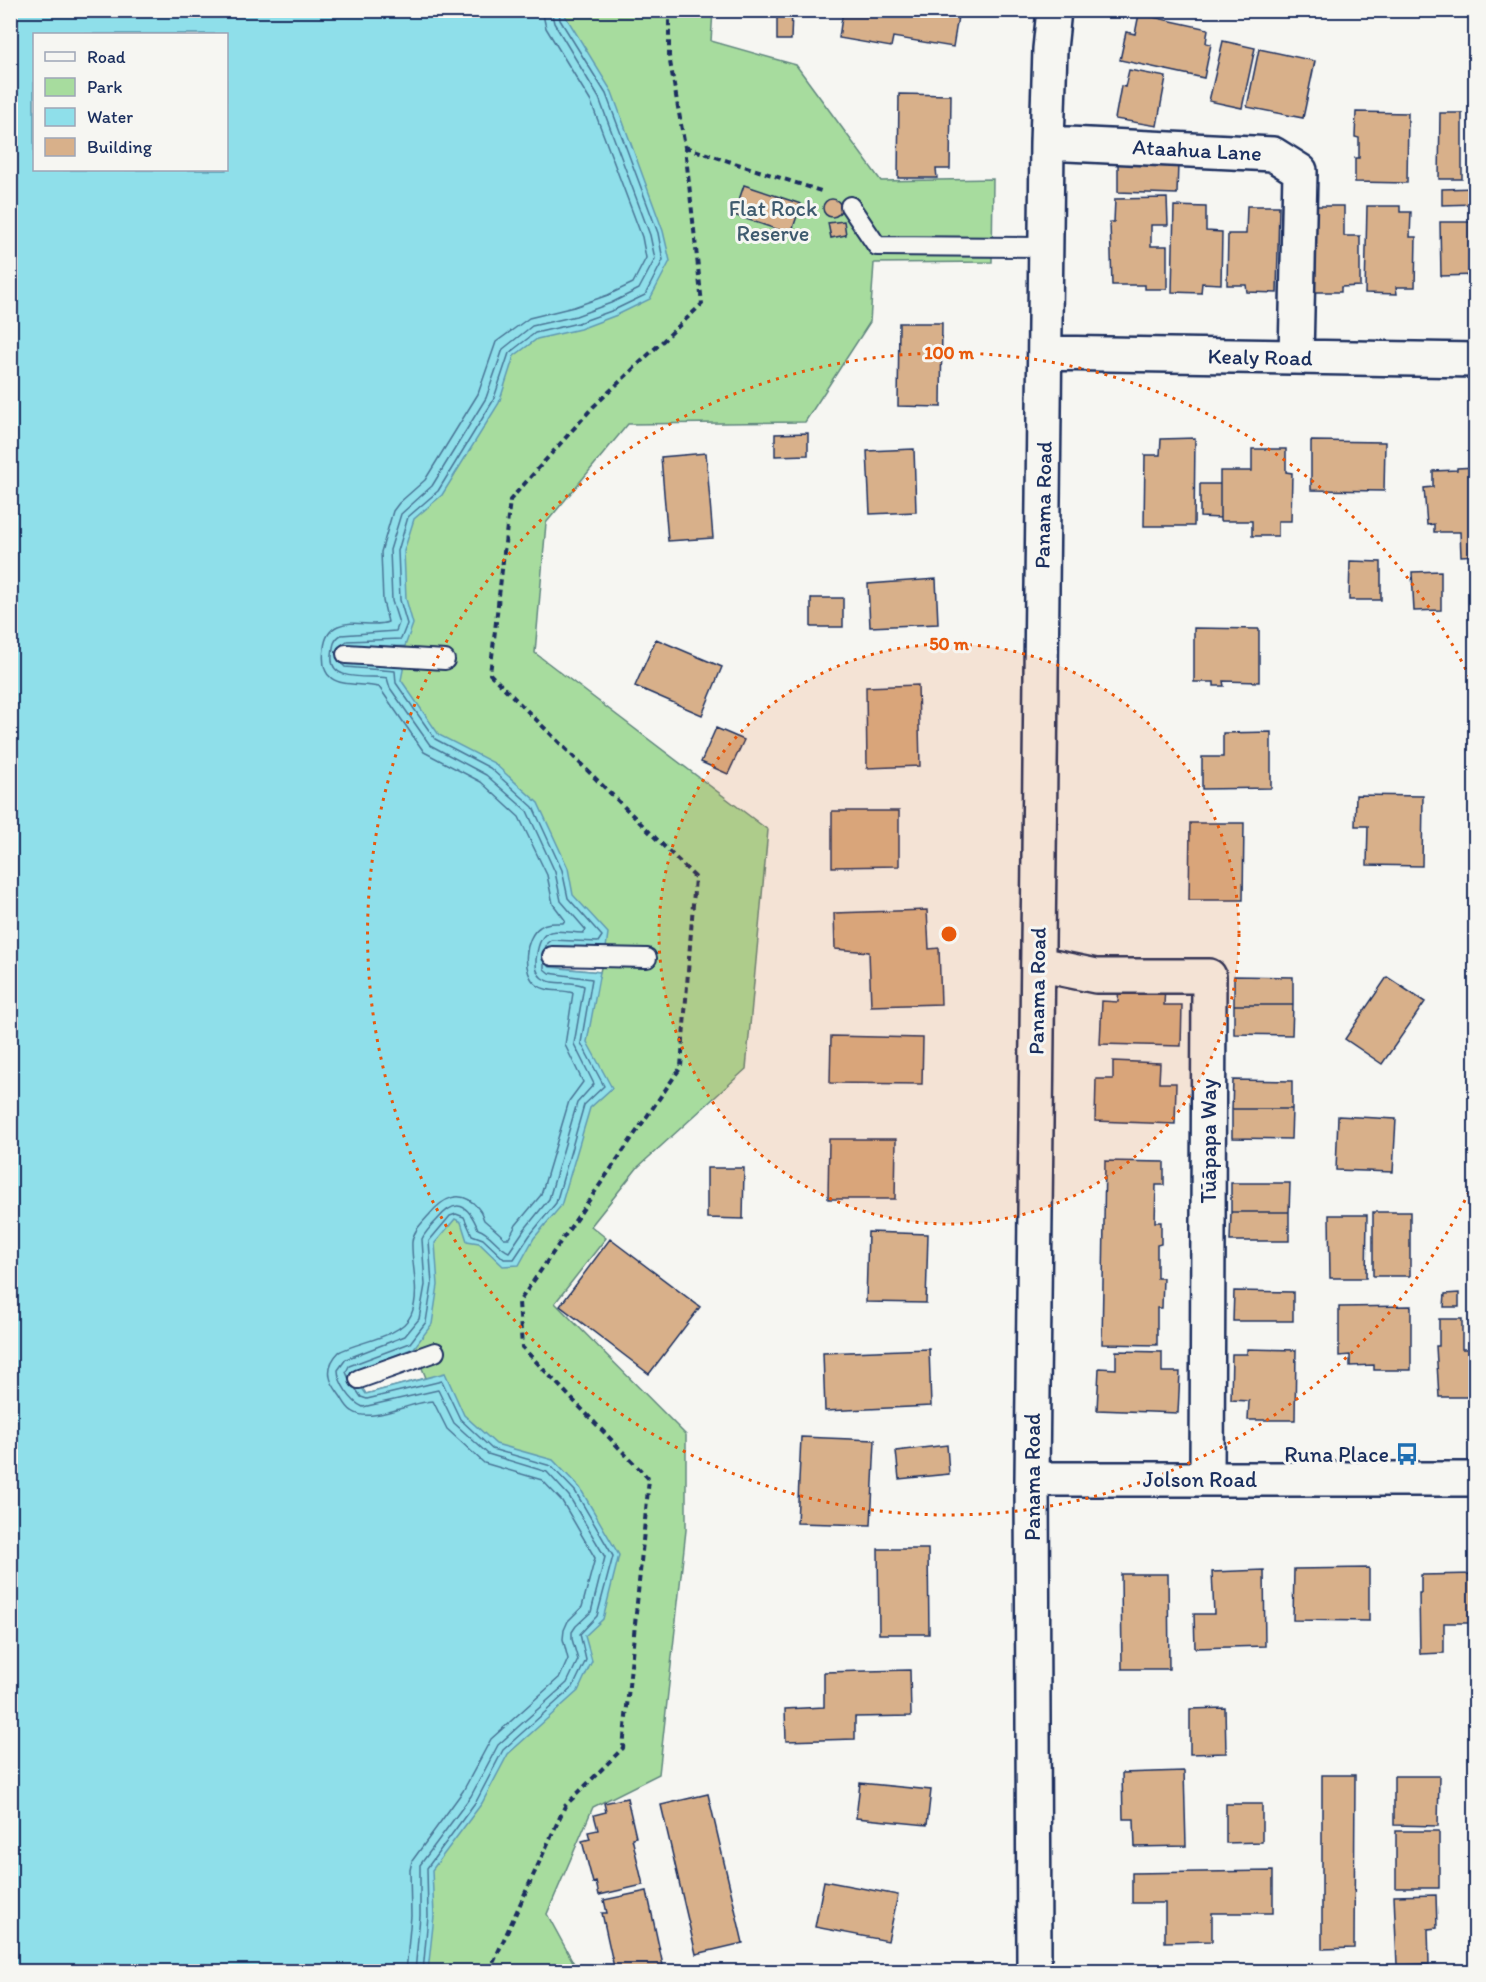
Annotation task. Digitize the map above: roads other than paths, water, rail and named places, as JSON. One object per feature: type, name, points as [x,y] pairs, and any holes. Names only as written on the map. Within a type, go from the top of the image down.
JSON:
[{"type":"street","name":"Panama Road","points":[[1035,1971],[1032,1479],[1045,247],[1050,49],[1054,10]]},
{"type":"street","name":"Ataahua Lane","points":[[1047,143],[1273,154],[1300,171],[1296,357]]},
{"type":"street","name":"Kealy Road","points":[[1045,353],[1476,360]]},
{"type":"street","name":"Tūāpapa Way","points":[[1038,964],[1096,976],[1209,976],[1207,1479]]},
{"type":"street","name":"Jolson Road","points":[[1032,1479],[1476,1479]]},
{"type":"lane","points":[[850,206],[877,246],[1045,247]]},
{"type":"lane","points":[[346,654],[445,660]]},
{"type":"lane","points":[[552,956],[647,958]]},
{"type":"lane","points":[[359,1379],[435,1352]]},
{"type":"water","points":[[11,11],[564,11],[612,92],[663,231],[670,261],[650,299],[580,329],[537,339],[514,356],[499,403],[442,495],[414,519],[404,551],[406,599],[413,624],[405,646],[347,647],[404,665],[401,680],[439,735],[494,763],[538,803],[568,868],[573,895],[608,933],[606,948],[552,946],[550,967],[600,972],[587,1042],[612,1088],[590,1108],[561,1206],[534,1238],[519,1265],[503,1266],[479,1243],[467,1241],[461,1222],[455,1219],[435,1243],[438,1285],[432,1324],[414,1348],[351,1372],[366,1394],[445,1373],[464,1415],[496,1444],[553,1460],[580,1488],[619,1555],[603,1619],[585,1636],[592,1661],[578,1691],[508,1754],[482,1803],[432,1870],[434,1916],[428,1971],[11,1972]]},
{"type":"place","name":"Runa Place","points":[[1407,1454]]},
{"type":"park label","name":"Flat Rock Reserve","points":[[773,220]]}]
